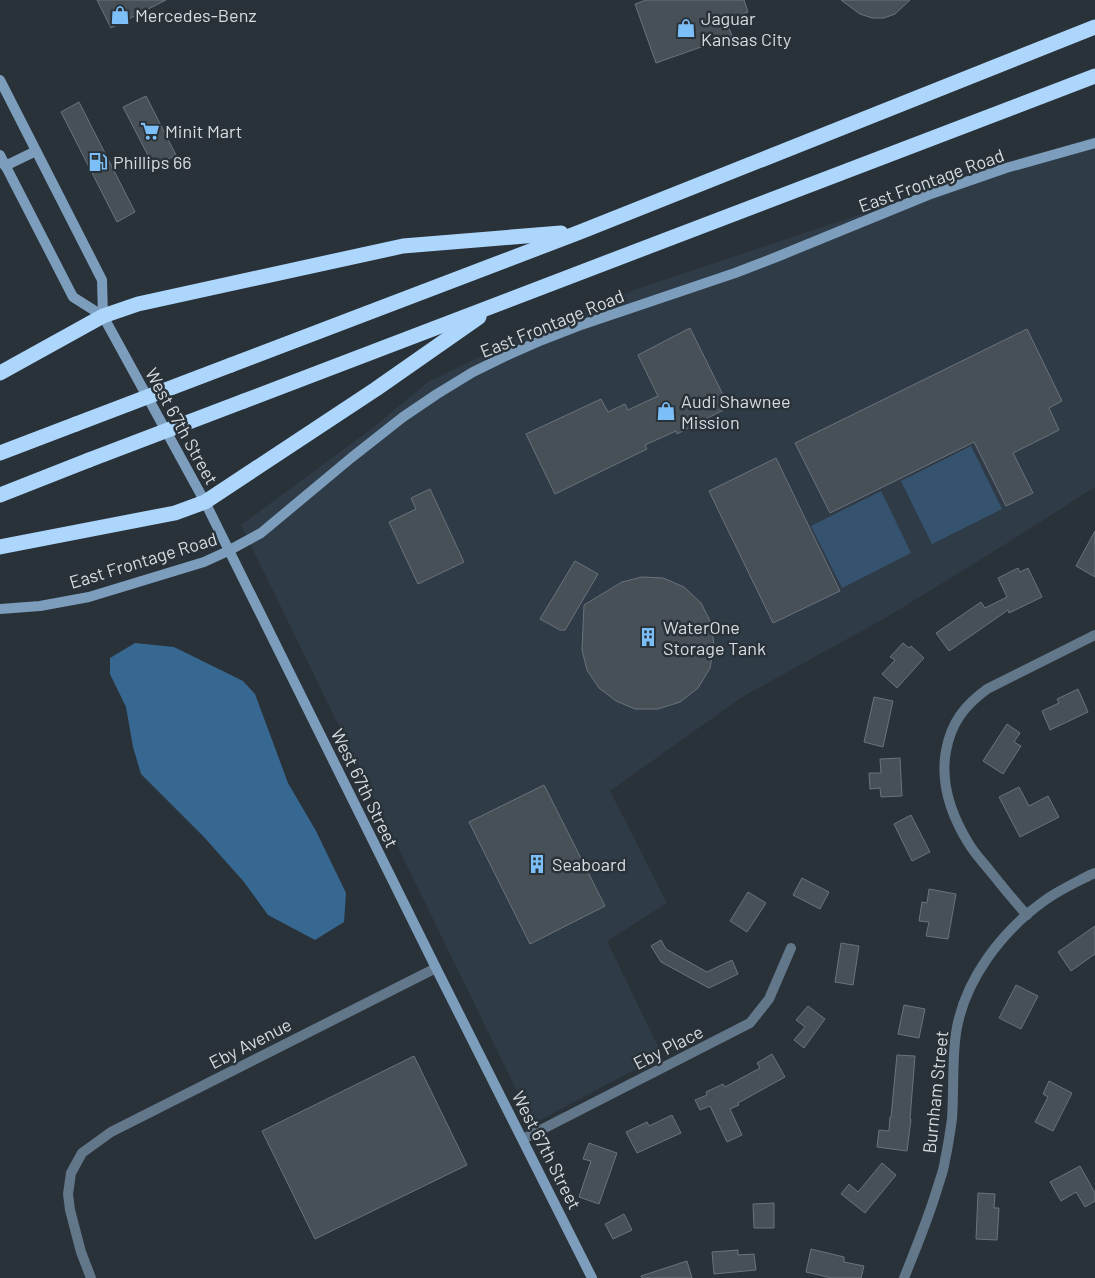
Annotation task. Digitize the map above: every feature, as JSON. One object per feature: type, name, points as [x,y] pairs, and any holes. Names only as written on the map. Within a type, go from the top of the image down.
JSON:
[{"type":"highway","points":[[0,453],[580,232],[1095,27]]},
{"type":"highway","points":[[0,494],[1095,76]]},
{"type":"highway","points":[[0,372],[103,316],[138,304],[403,246],[580,232]]},
{"type":"highway","points":[[0,547],[175,514],[205,502],[499,303]]},
{"type":"street","name":"West 67th Street","points":[[0,80],[102,280],[103,316],[205,502],[592,1278]]},
{"type":"street","name":"East Frontage Road","points":[[0,609],[40,606],[89,597],[204,562],[261,533],[403,417],[473,372],[508,355],[578,326],[735,273],[928,195],[1006,168],[1095,143]]},
{"type":"street","points":[[5,166],[36,151]]},
{"type":"street","points":[[0,155],[73,298],[103,316]]},
{"type":"street","points":[[1027,914],[1013,900],[969,845],[951,809],[945,790],[944,764],[948,737],[959,716],[975,698],[987,689],[1095,635]]},
{"type":"street","name":"Burnham Street","points":[[904,1278],[933,1203],[945,1163],[952,1119],[956,1030],[964,1002],[974,979],[1002,939],[1027,914],[1062,889],[1090,874],[1095,874]]},
{"type":"street","name":"Eby Place","points":[[523,1139],[750,1024],[769,1000],[791,948]]},
{"type":"street","name":"Eby Avenue","points":[[90,1278],[70,1210],[68,1194],[71,1173],[82,1153],[111,1132],[436,968]]},
{"type":"shaded area","points":[[1095,136],[1095,487],[887,617],[742,697],[610,791],[667,903],[607,941],[662,1055],[533,1124],[241,525],[374,427],[428,382],[508,343],[637,289]]},
{"type":"shaded area","points":[[971,446],[1002,509],[932,544],[901,481]]},
{"type":"shaded area","points":[[881,491],[911,553],[842,588],[811,526]]},
{"type":"shaded area","points":[[135,643],[174,647],[243,681],[255,694],[288,783],[316,831],[346,893],[344,922],[315,940],[268,915],[244,882],[204,837],[141,774],[133,747],[126,707],[110,674],[110,658]]},
{"type":"building","name":"Mercedes-Benz","points":[[97,0],[166,0],[111,28]]},
{"type":"building","name":"Jaguar Kansas City","points":[[646,0],[744,0],[748,12],[726,20],[732,36],[656,63],[635,4]]},
{"type":"building","points":[[841,0],[910,0],[895,14],[884,18],[872,18],[860,14]]},
{"type":"building","name":"Minit Mart","points":[[146,96],[176,155],[154,167],[123,107]]},
{"type":"building","name":"Phillips 66","points":[[79,102],[135,212],[117,222],[61,112]]},
{"type":"building","name":"Audi Shawnee Mission","points":[[690,328],[729,407],[677,434],[676,431],[645,445],[647,449],[555,494],[526,434],[601,399],[608,412],[625,404],[628,410],[658,396],[638,355]]},
{"type":"building","points":[[1027,329],[1062,401],[1049,408],[1059,430],[1013,453],[1033,493],[1006,506],[974,442],[830,513],[795,443]]},
{"type":"building","points":[[776,458],[840,591],[773,623],[709,491]]},
{"type":"building","points":[[430,489],[464,562],[418,584],[389,522],[416,509],[411,498]]},
{"type":"building","points":[[1095,531],[1095,577],[1076,566]]},
{"type":"building","points":[[575,561],[598,574],[565,630],[560,630],[540,619]]},
{"type":"building","points":[[1018,568],[1020,572],[1028,568],[1042,597],[1009,613],[1008,610],[949,651],[936,633],[981,602],[985,608],[1007,597],[998,578]]},
{"type":"building","name":"WaterOne Storage Tank","points":[[642,577],[663,578],[684,587],[701,603],[711,623],[714,646],[710,668],[698,688],[680,702],[658,709],[635,709],[616,701],[599,688],[587,670],[582,650],[584,605],[622,582]]},
{"type":"building","points":[[903,643],[909,648],[911,646],[924,658],[897,688],[882,674],[895,660],[890,657]]},
{"type":"building","points":[[1078,689],[1088,712],[1050,730],[1042,711],[1059,703],[1057,699]]},
{"type":"building","points":[[874,697],[893,701],[883,747],[864,742]]},
{"type":"building","points":[[1007,724],[1020,733],[1014,742],[1021,746],[1003,774],[983,761]]},
{"type":"building","points":[[900,758],[902,796],[881,797],[880,788],[870,789],[869,773],[881,773],[880,759]]},
{"type":"building","name":"Seaboard","points":[[544,785],[605,906],[530,944],[469,822]]},
{"type":"building","points":[[1019,787],[1029,806],[1048,796],[1059,817],[1020,837],[999,797]]},
{"type":"building","points":[[911,815],[930,852],[912,861],[894,824]]},
{"type":"building","points":[[802,878],[829,892],[820,909],[793,895]]},
{"type":"building","points":[[929,889],[956,894],[948,939],[926,936],[929,922],[919,921],[922,902],[927,903]]},
{"type":"building","points":[[748,892],[766,903],[747,932],[730,921]]},
{"type":"building","points":[[1095,926],[1095,954],[1071,971],[1058,952]]},
{"type":"building","points":[[661,940],[666,949],[707,972],[732,960],[738,974],[709,988],[661,962],[651,946]]},
{"type":"building","points":[[841,943],[859,946],[853,985],[835,982]]},
{"type":"building","points":[[1016,985],[1038,996],[1021,1029],[999,1018]]},
{"type":"building","points":[[904,1005],[925,1009],[919,1038],[898,1034]]},
{"type":"building","points":[[808,1006],[825,1019],[804,1048],[794,1040],[805,1027],[796,1020]]},
{"type":"building","points":[[772,1054],[785,1077],[730,1109],[742,1135],[727,1142],[710,1106],[700,1110],[695,1100],[707,1095],[706,1092],[723,1084],[725,1087],[760,1068],[757,1063]]},
{"type":"building","points":[[897,1055],[915,1056],[907,1151],[877,1147],[879,1130],[889,1131]]},
{"type":"building","points":[[414,1056],[467,1165],[315,1239],[262,1131]]},
{"type":"building","points":[[1049,1081],[1072,1093],[1053,1131],[1035,1122],[1048,1097],[1043,1094]]},
{"type":"building","points":[[672,1115],[681,1133],[637,1153],[626,1132],[647,1122],[649,1126]]},
{"type":"building","points":[[589,1143],[617,1153],[599,1204],[579,1197],[591,1161],[583,1159]]},
{"type":"building","points":[[882,1163],[896,1175],[865,1213],[841,1194],[849,1184],[858,1192]]},
{"type":"building","points":[[1080,1166],[1095,1193],[1095,1201],[1085,1207],[1076,1192],[1061,1201],[1050,1182]]},
{"type":"building","points":[[978,1193],[995,1194],[994,1208],[999,1208],[997,1240],[976,1239]]},
{"type":"building","points":[[774,1203],[774,1228],[754,1228],[753,1204]]},
{"type":"building","points":[[624,1214],[632,1230],[613,1239],[605,1224]]},
{"type":"building","points":[[811,1249],[844,1257],[844,1262],[864,1266],[861,1278],[832,1278],[806,1272]]},
{"type":"building","points":[[738,1250],[738,1255],[754,1254],[756,1270],[714,1274],[712,1252]]},
{"type":"building","points":[[687,1261],[692,1278],[642,1278],[641,1276]]},
{"type":"place","name":"Mercedes-Benz","points":[[120,15]]},
{"type":"place","name":"Jaguar Kansas City","points":[[686,28]]},
{"type":"place","name":"Minit Mart","points":[[150,131]]},
{"type":"place","name":"Phillips 66","points":[[98,162]]},
{"type":"place","name":"Audi Shawnee Mission","points":[[666,411]]},
{"type":"place","name":"WaterOne Storage Tank","points":[[648,637]]},
{"type":"place","name":"Seaboard","points":[[537,864]]}]
